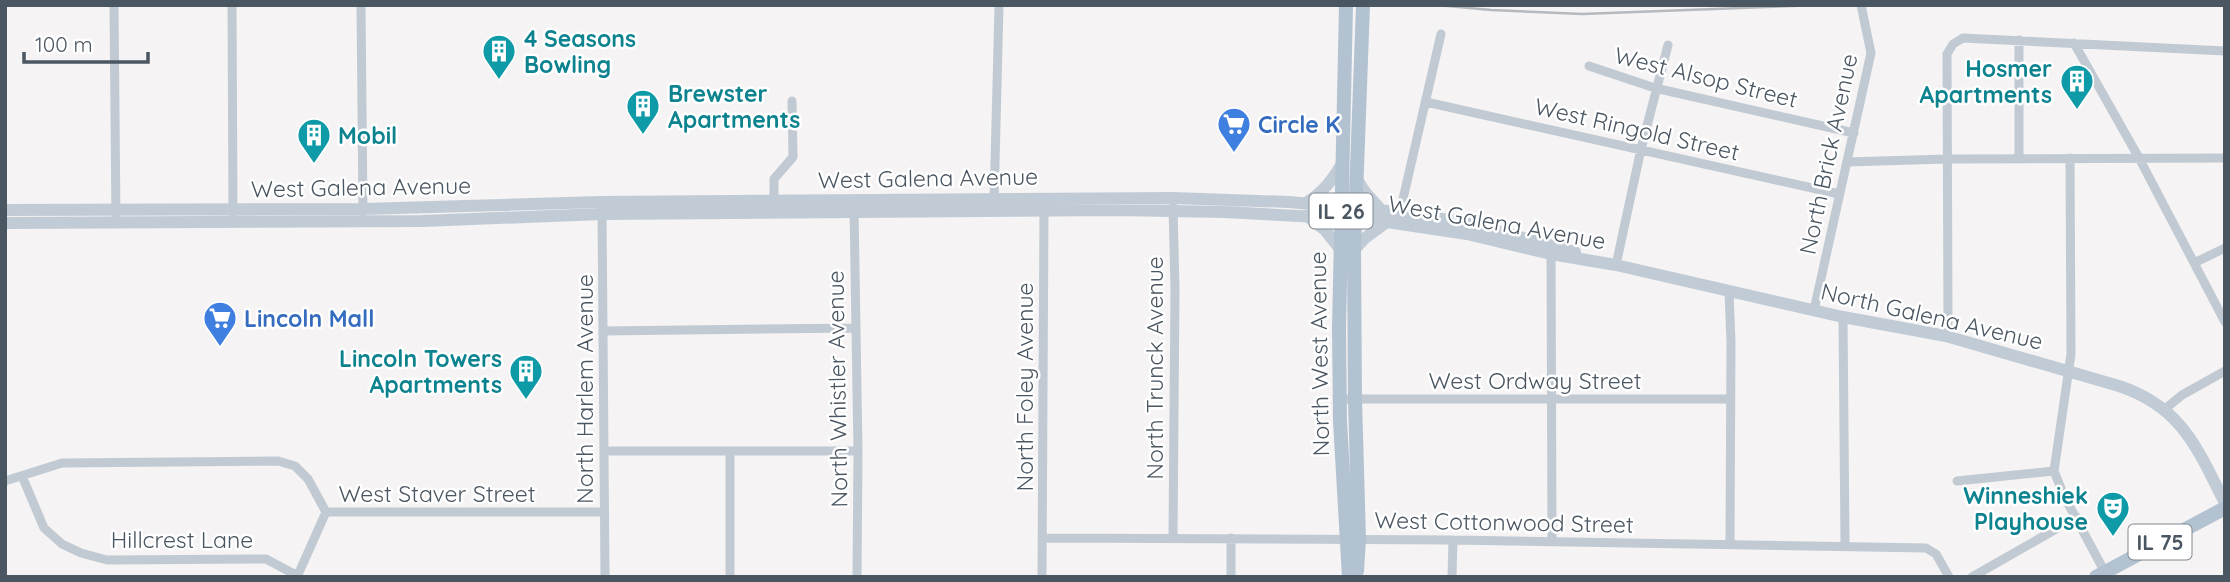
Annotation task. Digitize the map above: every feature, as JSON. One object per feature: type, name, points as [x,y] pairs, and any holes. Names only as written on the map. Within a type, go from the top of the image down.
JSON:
[{"type":"main road","name":"North West Avenue","points":[[1346,5],[1343,162],[1348,212],[1347,400],[1356,577]]},
{"type":"main road","name":"North West Avenue","points":[[1348,212],[1356,178],[1363,5]]},
{"type":"main road","points":[[1343,162],[1329,184],[1306,209],[1347,249],[1365,238],[1384,216],[1356,178]]},
{"type":"main road","name":"West Galena Avenue","points":[[5,222],[116,217],[363,215],[774,201],[854,206]]},
{"type":"main road","name":"West Galena Avenue","points":[[602,208],[1173,204],[1306,209],[1384,216],[1551,249],[1616,265]]},
{"type":"main road","name":"West Galena Avenue","points":[[5,210],[116,217]]},
{"type":"main road","name":"West Galena Avenue","points":[[1384,216],[1400,212],[1472,224],[1551,249]]},
{"type":"main road","name":"North Galena Avenue","points":[[1616,265],[1843,317],[1946,336],[2134,391],[2165,409],[2181,425],[2199,452],[2225,505]]},
{"type":"main road","name":"IL 75","points":[[2103,575],[2225,505]]},
{"type":"main road","name":"North West Avenue","points":[[1349,577],[1353,539]]},
{"type":"street","points":[[114,5],[116,217]]},
{"type":"street","points":[[232,5],[233,216]]},
{"type":"street","points":[[361,5],[363,215]]},
{"type":"street","points":[[994,205],[999,5]]},
{"type":"street","name":"North Brick Avenue","points":[[1814,310],[1871,53],[1861,5]]},
{"type":"street","points":[[1400,212],[1441,34]]},
{"type":"street","points":[[1946,336],[1947,54],[1954,44],[1964,38],[2225,51]]},
{"type":"street","points":[[2019,40],[2019,158]]},
{"type":"street","points":[[2074,43],[2139,158],[2225,322]]},
{"type":"street","points":[[1616,265],[1655,88],[1668,45]]},
{"type":"street","name":"West Alsop Street","points":[[1589,66],[1655,88],[1854,132]]},
{"type":"street","points":[[774,201],[774,179],[793,157],[792,101]]},
{"type":"street","name":"West Ringold Street","points":[[1426,102],[1839,194]]},
{"type":"street","points":[[1847,162],[2019,158],[2225,158]]},
{"type":"street","points":[[2070,158],[2070,371],[2058,431],[2054,471],[2103,575]]},
{"type":"street","name":"North Foley Avenue","points":[[1042,577],[1044,204]]},
{"type":"street","name":"North Trunck Avenue","points":[[1173,204],[1173,538]]},
{"type":"street","name":"North Whistler Avenue","points":[[854,206],[857,577]]},
{"type":"street","name":"North Harlem Avenue","points":[[602,208],[605,577]]},
{"type":"street","points":[[2194,263],[2225,248]]},
{"type":"street","points":[[1551,249],[1552,541]]},
{"type":"street","points":[[1729,292],[1730,543]]},
{"type":"street","points":[[1843,317],[1844,545]]},
{"type":"street","points":[[603,331],[856,328]]},
{"type":"street","points":[[2165,409],[2182,395],[2225,371]]},
{"type":"street","name":"West Ordway Street","points":[[1347,400],[1729,399]]},
{"type":"street","points":[[604,451],[858,451]]},
{"type":"street","points":[[730,452],[730,577]]},
{"type":"street","name":"West Staver Street","points":[[5,481],[62,463],[278,461],[295,466],[308,479],[326,512],[604,512]]},
{"type":"street","points":[[1957,481],[2054,471]]},
{"type":"street","name":"Hillcrest Lane","points":[[22,475],[44,528],[62,544],[80,553],[107,560],[266,559],[298,576]]},
{"type":"street","points":[[298,576],[326,512]]},
{"type":"street","points":[[1972,577],[2077,517]]},
{"type":"street","name":"West Cottonwood Street","points":[[1042,538],[1730,543],[1926,548],[1936,554],[1949,577]]},
{"type":"street","points":[[1231,538],[1231,577]]},
{"type":"street","points":[[1452,577],[1453,540]]},
{"type":"railway","points":[[1437,5],[1582,14],[1819,5]]},
{"type":"place","name":"4 Seasons Bowling","points":[[499,81]]},
{"type":"place","name":"Hosmer Apartments","points":[[2077,111]]},
{"type":"place","name":"Brewster Apartments","points":[[643,136]]},
{"type":"place","name":"Circle K","points":[[1234,154]]},
{"type":"place","name":"Mobil","points":[[314,165]]},
{"type":"place","name":"Lincoln Mall","points":[[220,348]]},
{"type":"place","name":"Lincoln Towers Apartments","points":[[526,401]]},
{"type":"place","name":"Winneshiek Playhouse","points":[[2113,538]]}]
